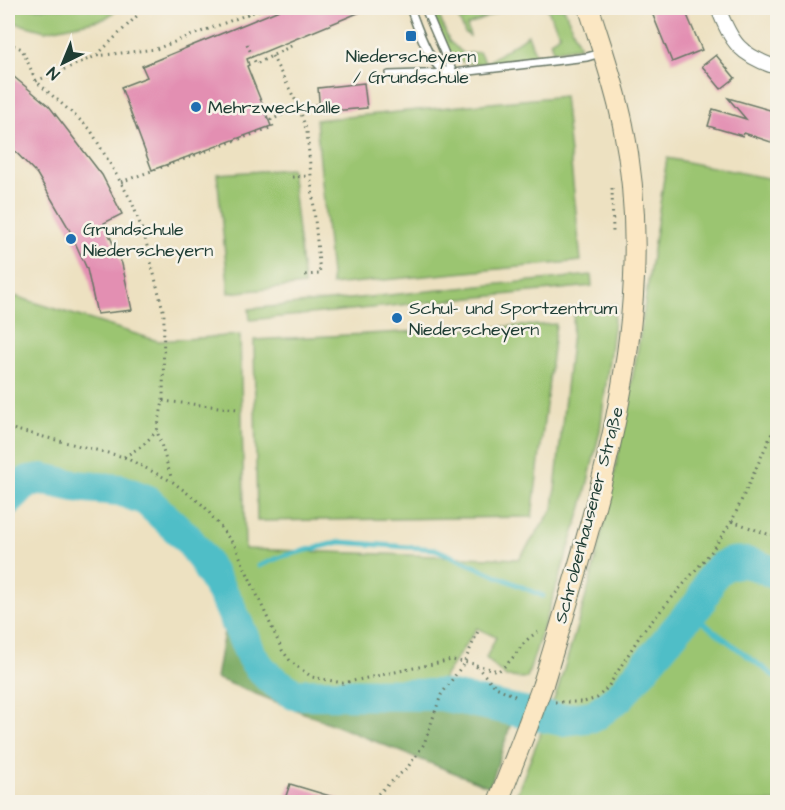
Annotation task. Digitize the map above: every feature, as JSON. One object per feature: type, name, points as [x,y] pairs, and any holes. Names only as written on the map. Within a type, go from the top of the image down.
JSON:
[{"type":"main road","name":"Schrobenhausener Straße","points":[[498,802],[528,725],[545,692],[594,514],[614,435],[631,318],[634,249],[628,160],[623,124],[589,8]]},
{"type":"street","points":[[718,8],[729,36],[739,49],[752,59],[777,68]]},
{"type":"lane","points":[[410,8],[433,62],[441,70],[453,73]]},
{"type":"lane","points":[[425,8],[453,73]]},
{"type":"lane","points":[[389,75],[453,73],[587,57],[603,52]]},
{"type":"path","points":[[96,56],[145,8]]},
{"type":"path","points":[[245,8],[248,15]]},
{"type":"path","points":[[36,81],[96,56],[156,49],[264,8]]},
{"type":"path","points":[[235,19],[239,26]]},
{"type":"path","points":[[8,43],[22,49],[36,81],[90,129],[121,182],[145,238],[164,314],[163,401],[157,431],[173,482]]},
{"type":"path","points":[[247,44],[256,64],[295,44]]},
{"type":"path","points":[[272,56],[299,108],[307,132],[320,273],[303,275]]},
{"type":"path","points":[[121,182],[273,127],[271,120],[299,108],[320,104]]},
{"type":"path","points":[[292,177],[310,176]]},
{"type":"path","points":[[611,182],[614,237]]},
{"type":"path","points":[[163,401],[237,409]]},
{"type":"path","points":[[545,692],[584,702],[597,698],[608,687],[641,634],[711,552],[732,521],[777,420]]},
{"type":"path","points":[[8,428],[124,457],[173,482],[204,506],[235,546],[274,637],[291,662],[312,677],[343,683],[452,660],[498,671],[513,660],[523,640],[546,629]]},
{"type":"path","points":[[124,457],[142,446],[157,431]]},
{"type":"path","points":[[732,521],[777,538]]},
{"type":"path","points":[[369,802],[408,767],[424,744],[440,698],[464,663],[479,629]]},
{"type":"path","points":[[474,664],[496,687],[518,698],[528,699]]},
{"type":"path","points":[[375,798],[383,802]]},
{"type":"green space","points":[[8,8],[120,8],[104,19],[45,31],[8,21]]},
{"type":"green space","points":[[430,8],[436,8],[449,41],[464,54],[479,52],[486,63],[528,35],[536,56],[491,63],[478,64],[457,60],[447,51]]},
{"type":"green space","points":[[491,8],[507,8],[467,26],[470,36],[465,33],[455,10],[460,10],[464,19]]},
{"type":"green space","points":[[547,8],[564,8],[580,47],[553,51],[550,41],[560,35]]},
{"type":"green space","points":[[564,96],[581,261],[332,285],[316,120]]},
{"type":"green space","points":[[667,158],[777,180],[777,802],[535,802],[516,796],[558,689],[589,586],[609,503],[638,348]]},
{"type":"green space","points":[[291,169],[304,285],[229,293],[217,174]]},
{"type":"green space","points":[[591,275],[592,286],[250,320],[249,309]]},
{"type":"green space","points":[[8,294],[158,341],[240,335],[245,549],[519,559],[553,509],[574,314],[616,304],[600,431],[582,507],[527,678],[506,677],[486,658],[496,637],[477,628],[435,690],[300,692],[274,678],[259,662],[212,560],[182,519],[163,499],[147,488],[139,508],[119,490],[96,487],[54,473],[44,472],[32,475],[11,472],[8,476]]},
{"type":"green space","points":[[556,324],[532,517],[257,521],[254,340]]},
{"type":"green space","points":[[211,598],[215,600],[234,637],[255,669],[268,682],[284,692],[303,699],[326,702],[381,699],[413,701],[512,720],[490,787],[216,678],[224,632]]},
{"type":"building","name":"Mehrzweckhalle","points":[[284,8],[370,8],[247,59],[249,65],[247,66],[271,126],[152,170],[121,87],[147,77],[142,66]]},
{"type":"building","points":[[650,8],[684,8],[702,50],[672,62]]},
{"type":"building","points":[[716,55],[735,78],[721,89],[702,66]]},
{"type":"building","name":"Grundschule Niederscheyern","points":[[8,72],[49,106],[102,175],[122,214],[104,223],[122,264],[132,310],[97,314],[87,269],[68,227],[37,174],[8,144]]},
{"type":"building","points":[[364,83],[367,108],[320,112],[318,88]]},
{"type":"building","points":[[728,98],[777,112],[777,144],[744,133],[743,136],[708,126],[713,109],[746,119]]},
{"type":"building","points":[[290,784],[340,799],[340,802],[284,802]]},
{"type":"waterway","points":[[8,500],[28,481],[42,479],[75,486],[120,490],[146,500],[187,538],[201,556],[228,603],[252,657],[260,668],[271,679],[294,694],[441,695],[562,720],[594,716],[620,696],[697,606],[709,582],[723,566],[740,562],[759,566],[778,575]]},
{"type":"waterway","points":[[259,566],[283,556],[340,542],[435,549],[543,596]]},
{"type":"waterway","points":[[690,613],[778,679]]},
{"type":"place","name":"Niederscheyern / Grundschule","points":[[411,36]]},
{"type":"place","name":"Mehrzweckhalle","points":[[196,107]]},
{"type":"place","name":"Grundschule Niederscheyern","points":[[71,239]]},
{"type":"place","name":"Schul- und Sportzentrum Niederscheyern","points":[[397,318]]}]
